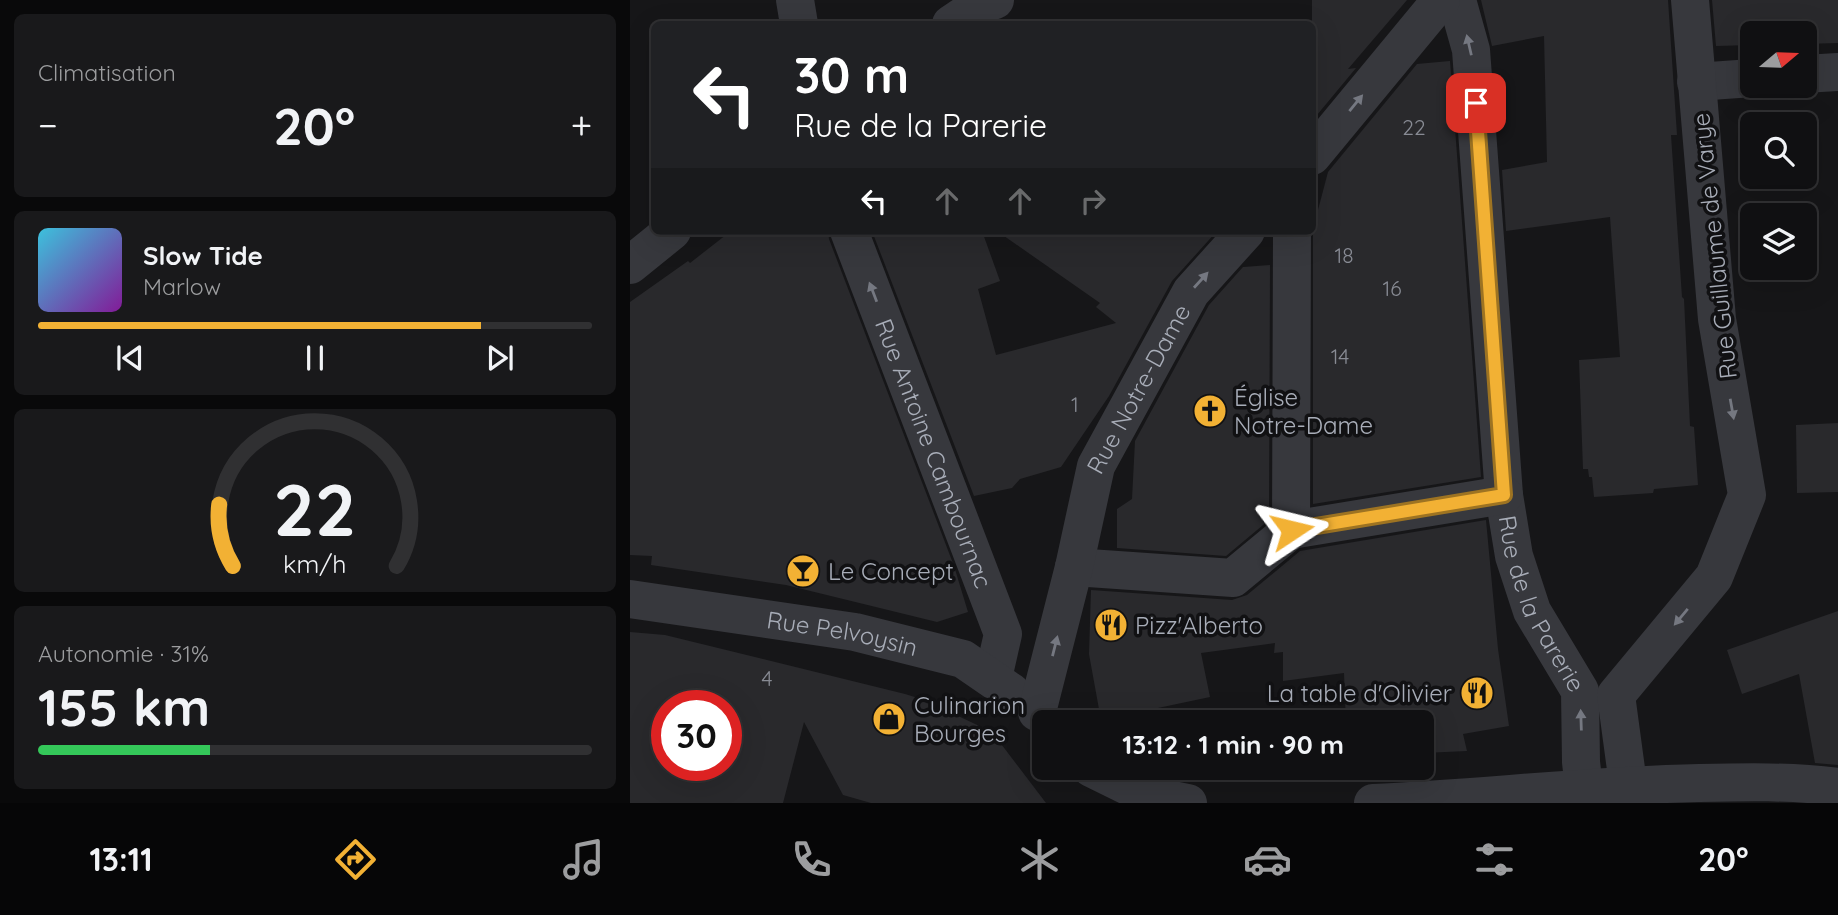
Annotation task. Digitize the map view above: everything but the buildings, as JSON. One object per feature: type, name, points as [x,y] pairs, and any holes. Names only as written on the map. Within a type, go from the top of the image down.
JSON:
[{"type":"street","points":[[796,0],[799,21]]},
{"type":"street","points":[[956,21],[978,6],[995,0]]},
{"type":"street","points":[[1316,151],[1441,0]]},
{"type":"street","name":"Rue de la Parerie","points":[[1457,0],[1471,50],[1504,495],[1514,556],[1532,611],[1580,691],[1584,788]]},
{"type":"street","name":"Rue Guillaume de Varye","points":[[1628,784],[1616,695],[1714,577],[1747,495],[1717,319],[1690,0]]},
{"type":"street","points":[[1817,73],[1838,72]]},
{"type":"street","points":[[1696,82],[1740,79]]},
{"type":"street","points":[[630,265],[667,235]]},
{"type":"street","name":"Rue Antoine Cambournac","points":[[851,235],[1003,634],[993,678]]},
{"type":"street","name":"Rue Notre-Dame","points":[[1044,710],[1096,466],[1191,292],[1242,235]]},
{"type":"street","points":[[1292,235],[1292,530]]},
{"type":"street","points":[[1074,568],[1233,578],[1292,530],[1504,495]]},
{"type":"street","name":"Rue Pelvoysin","points":[[630,599],[855,632],[963,659],[993,678],[1033,710]]},
{"type":"street","points":[[1109,780],[1142,798],[1188,803]]},
{"type":"street","points":[[1373,803],[1628,784],[1739,793],[1813,784],[1838,788]]},
{"type":"place","name":"Église Notre-Dame","points":[[1210,411]]},
{"type":"place","name":"Le Concept","points":[[803,571]]},
{"type":"place","name":"Pizz'Alberto","points":[[1111,625]]},
{"type":"place","name":"La table d'Olivier","points":[[1477,693]]},
{"type":"place","name":"Culinarion Bourges","points":[[889,719]]},
{"type":"route","points":[[1292,530],[1504,495],[1476,103]]}]
